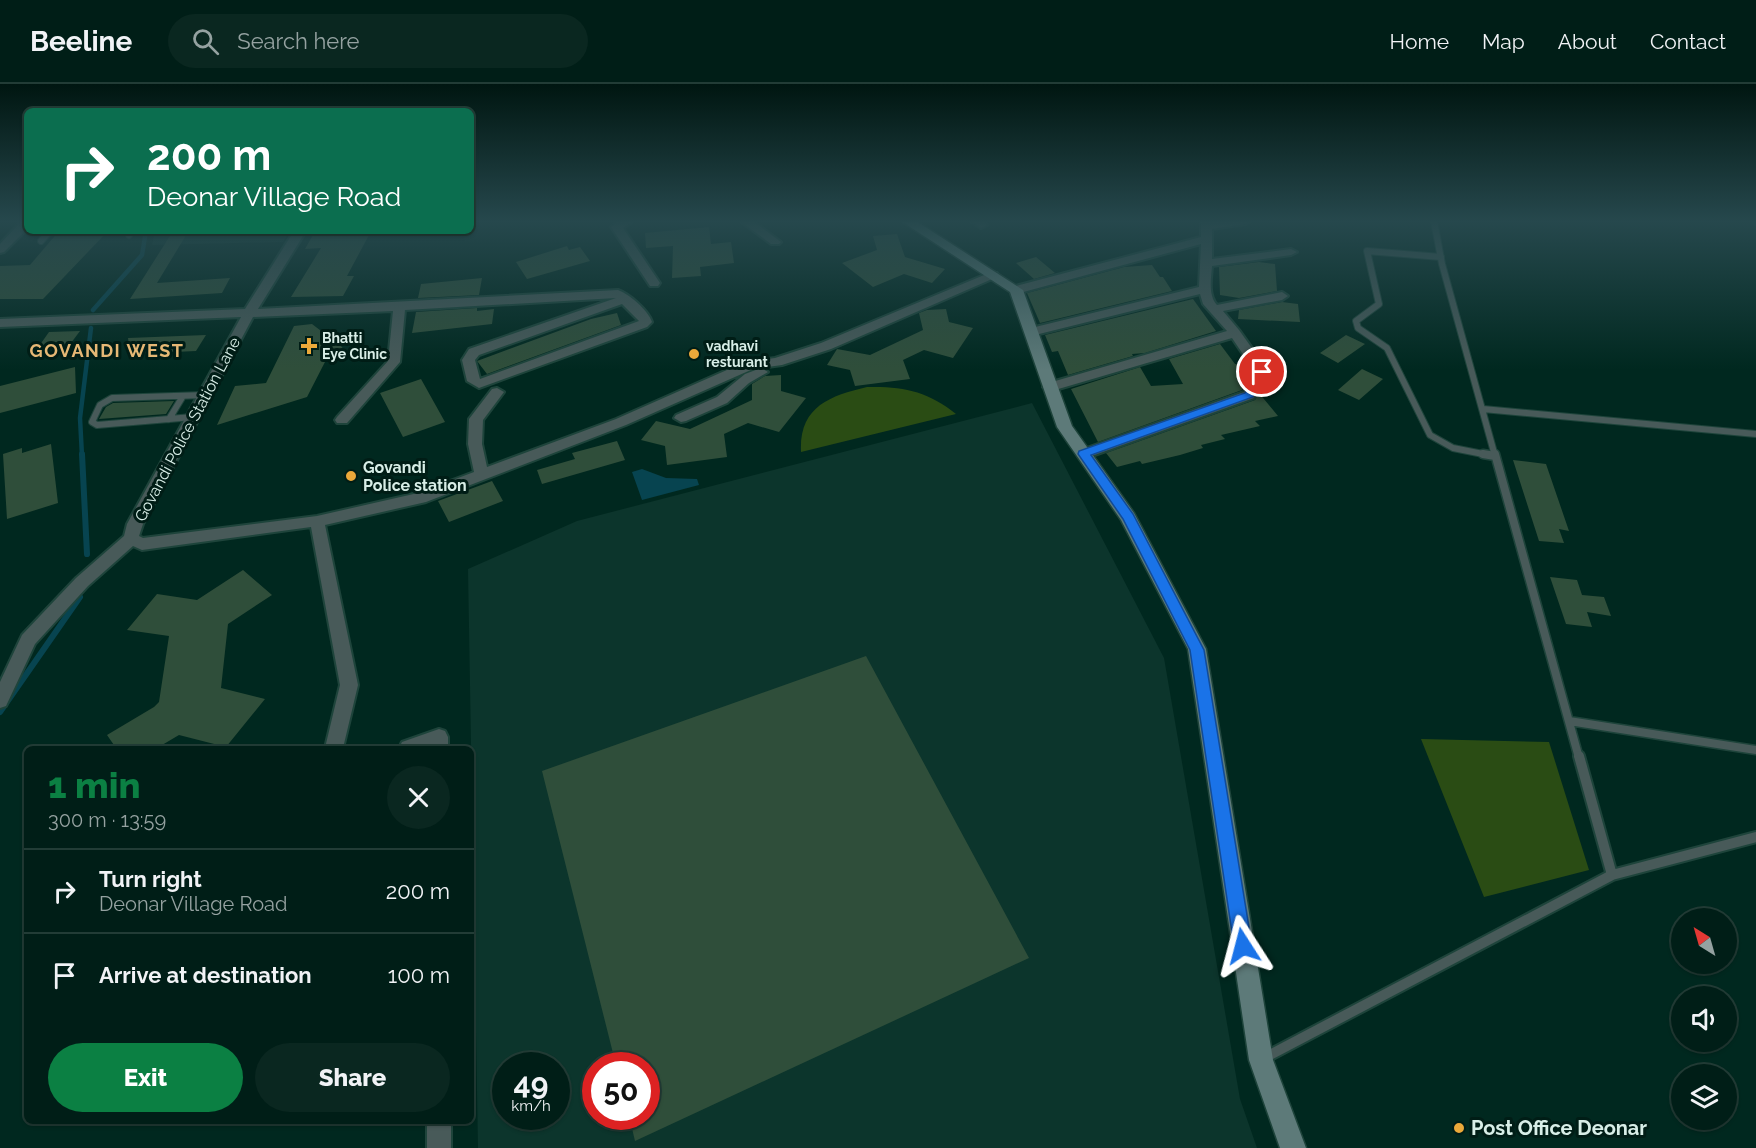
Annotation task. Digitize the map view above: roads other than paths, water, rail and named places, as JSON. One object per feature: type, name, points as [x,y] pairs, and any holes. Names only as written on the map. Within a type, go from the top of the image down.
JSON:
[{"type":"main road","points":[[985,271],[1016,290],[1065,427],[1128,517],[1197,650],[1261,1060],[1293,1148]]},
{"type":"street","name":"Govandi Police Station Lane","points":[[275,271],[249,313],[135,524],[131,539],[142,544],[317,521],[421,498],[621,422],[750,365],[777,362],[826,346]]},
{"type":"street","points":[[646,271],[654,283]]},
{"type":"street","points":[[1016,290],[1077,271]]},
{"type":"street","points":[[1084,454],[1249,395],[1262,372],[1235,333],[1207,301],[1206,271]]},
{"type":"street","points":[[681,418],[721,400],[753,374],[807,362],[817,357],[826,346],[993,276]]},
{"type":"street","points":[[1031,332],[1205,289]]},
{"type":"street","points":[[0,323],[399,307],[618,294],[626,299],[645,318],[646,322],[643,324],[479,384],[474,381],[468,360],[474,352],[626,299]]},
{"type":"street","points":[[1215,309],[1282,296]]},
{"type":"street","points":[[561,322],[565,297]]},
{"type":"street","points":[[342,420],[394,362],[399,307]]},
{"type":"street","points":[[1050,387],[1235,333]]},
{"type":"street","points":[[482,475],[475,444],[476,418],[497,392]]},
{"type":"street","points":[[317,521],[349,685],[334,746]]},
{"type":"street","points":[[0,701],[28,640],[82,582],[131,539]]},
{"type":"street","points":[[414,746],[439,737],[439,746]]},
{"type":"street","points":[[439,1124],[439,1148]]},
{"type":"lane","points":[[1371,271],[1379,304],[1356,321],[1358,328],[1387,348],[1430,435],[1442,445],[1456,450],[1495,456]]},
{"type":"lane","points":[[1445,271],[1612,875]]},
{"type":"lane","points":[[169,419],[183,396]]},
{"type":"lane","points":[[193,417],[97,425],[92,422],[100,405],[112,398],[205,396]]},
{"type":"lane","points":[[1483,409],[1756,434]]},
{"type":"lane","points":[[1569,721],[1756,750]]},
{"type":"lane","points":[[1261,1060],[1612,875],[1756,837]]},
{"type":"waterway","points":[[93,310],[128,271]]},
{"type":"waterway","points":[[82,456],[80,418],[91,328]]},
{"type":"waterway","points":[[82,454],[87,554]]},
{"type":"waterway","points":[[0,712],[80,597]]},
{"type":"place","name":"Bhatti Eye Clinic","points":[[309,346]]},
{"type":"place","name":"vadhavi resturant","points":[[694,354]]},
{"type":"place","name":"Govandi Police station","points":[[351,476]]},
{"type":"place","name":"Post Office Deonar","points":[[1459,1128]]},
{"type":"district","name":"GOVANDI WEST","points":[[107,351]]}]
